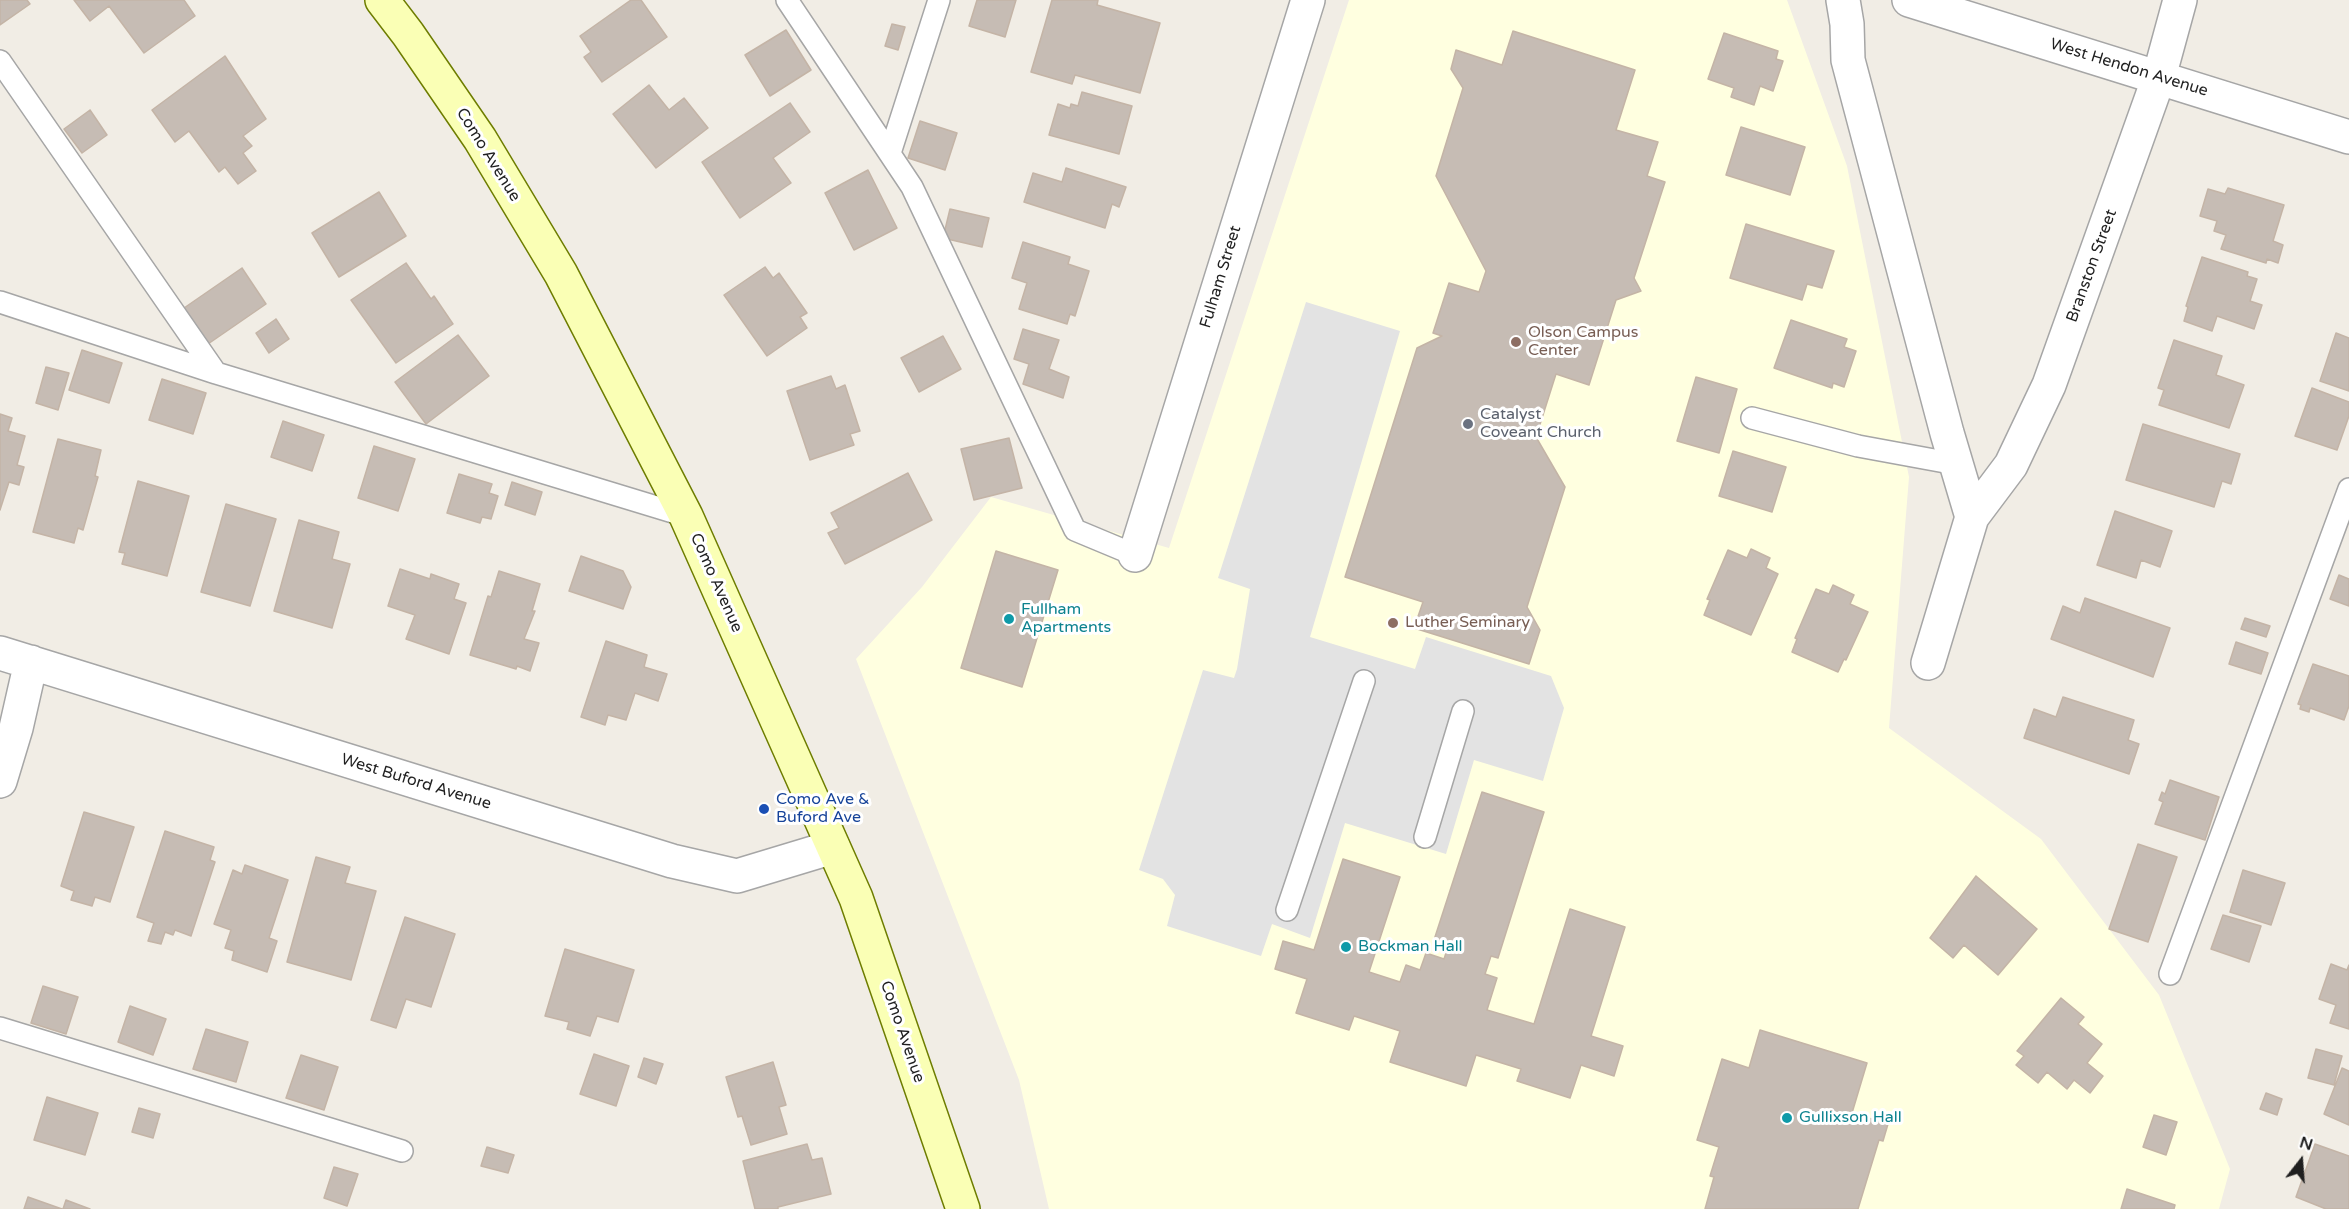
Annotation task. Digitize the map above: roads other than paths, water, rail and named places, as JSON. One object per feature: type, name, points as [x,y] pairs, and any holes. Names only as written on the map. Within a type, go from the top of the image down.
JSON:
[{"type":"main road","name":"Como Avenue","points":[[382,0],[480,139],[561,274],[686,516],[856,898],[963,1209]]},
{"type":"street","name":"Fulham Street","points":[[1135,555],[1308,0]]},
{"type":"street","points":[[1843,0],[1847,24],[1848,60],[1972,517]]},
{"type":"street","name":"West Hendon Avenue","points":[[1909,0],[2349,137]]},
{"type":"street","name":"Branston Street","points":[[1928,663],[1972,517],[2011,465],[2049,386],[2159,77],[2180,0]]},
{"type":"street","name":"West Buford Avenue","points":[[0,653],[672,861],[737,876],[833,847]]},
{"type":"street","points":[[0,781],[16,728],[31,662]]},
{"type":"lane","points":[[787,0],[912,187],[1076,530],[1135,555]]},
{"type":"lane","points":[[890,153],[939,0]]},
{"type":"lane","points":[[0,61],[216,374]]},
{"type":"lane","points":[[0,302],[216,374],[686,516]]},
{"type":"lane","points":[[1752,418],[1858,446],[1956,464]]},
{"type":"lane","points":[[2170,974],[2349,489]]},
{"type":"lane","points":[[1287,910],[1364,681]]},
{"type":"lane","points":[[1425,837],[1463,711]]},
{"type":"lane","points":[[0,1028],[402,1150]]},
{"type":"place","name":"Olson Campus Center","points":[[1516,342]]},
{"type":"place","name":"Catalyst Coveant Church","points":[[1468,424]]},
{"type":"place","name":"Fullham Apartments","points":[[1009,619]]},
{"type":"place","name":"Luther Seminary","points":[[1393,623]]},
{"type":"place","name":"Como Ave & Buford Ave","points":[[764,809]]},
{"type":"place","name":"Bockman Hall","points":[[1346,947]]},
{"type":"place","name":"Gullixson Hall","points":[[1787,1118]]}]
